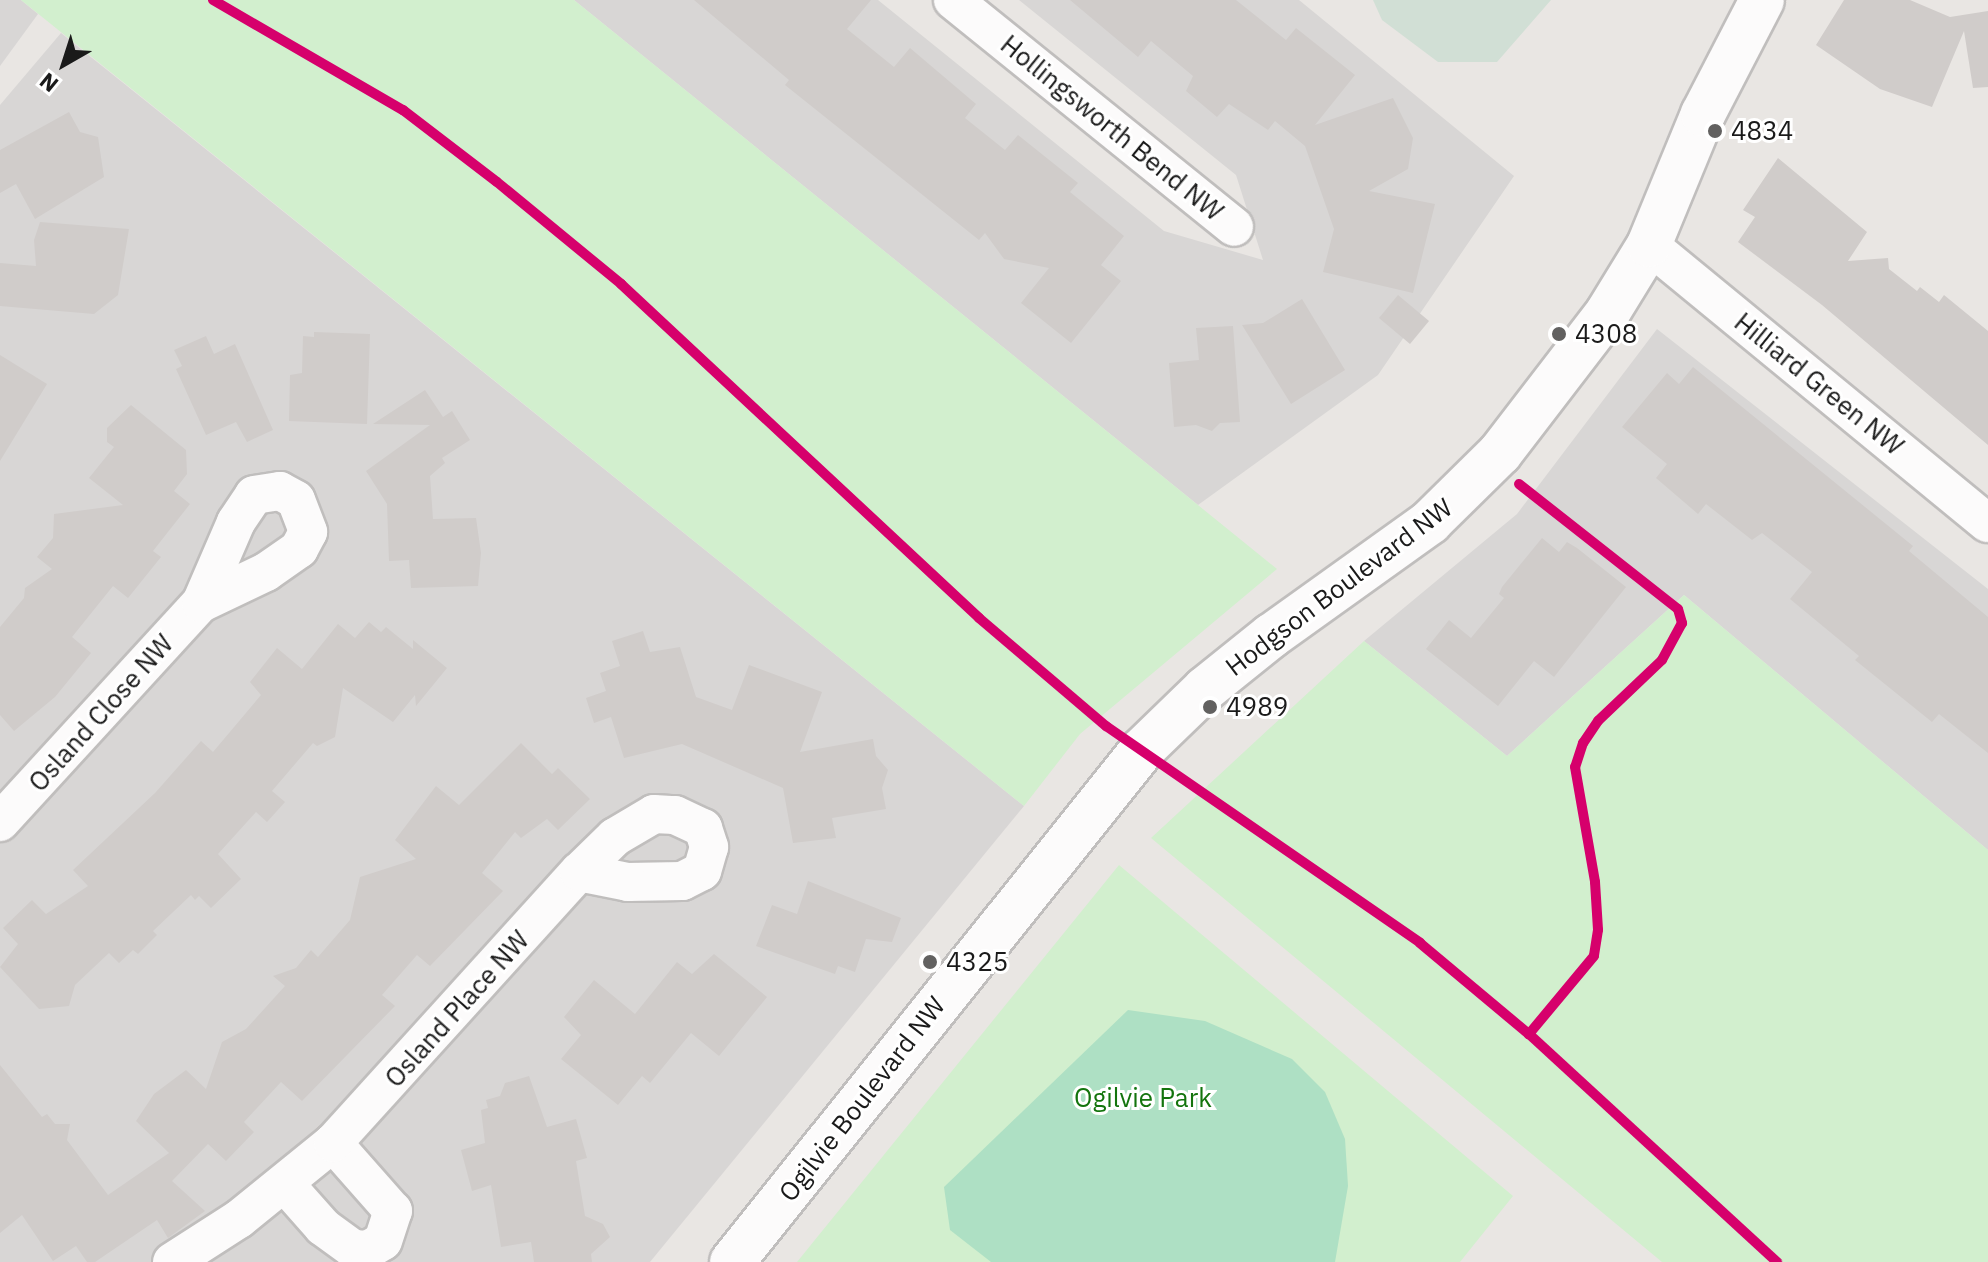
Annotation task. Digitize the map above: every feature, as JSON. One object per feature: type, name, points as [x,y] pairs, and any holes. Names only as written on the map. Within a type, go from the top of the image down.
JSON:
[{"type":"street","name":"Hollingsworth Bend NW","points":[[953,0],[1234,227]]},
{"type":"street","name":"Hodgson Boulevard NW","points":[[1142,750],[1227,671],[1373,566],[1466,489],[1566,370],[1649,245],[1703,114],[1762,0]]},
{"type":"street","name":"Hilliard Green NW","points":[[1649,245],[1988,523]]},
{"type":"street","name":"Osland Close NW","points":[[0,822],[201,603]]},
{"type":"street","name":"Ogilvie Boulevard NW","points":[[732,1262],[1142,750]]},
{"type":"street","name":"Osland Place NW","points":[[172,1262],[285,1184],[333,1143],[579,872]]},
{"type":"street","points":[[285,1184],[323,1227],[353,1249],[368,1250],[383,1241],[392,1226],[386,1198],[333,1143]]},
{"type":"shaded area","points":[[0,0],[21,0],[38,14],[0,66]]},
{"type":"shaded area","points":[[574,0],[878,0],[1164,231],[1263,260],[1236,175],[1019,0],[1299,0],[1514,176],[1378,375],[1198,505]]},
{"type":"shaded area","points":[[1373,0],[1551,0],[1497,62],[1438,62],[1382,20]]},
{"type":"shaded area","points":[[61,33],[1024,806],[650,1262],[0,1262],[0,105]]},
{"type":"shaded area","points":[[1657,329],[1988,589],[1988,850],[1684,595],[1507,756],[1364,641],[1517,514]]},
{"type":"green space","points":[[21,0],[574,0],[1277,569],[1080,734],[1024,806]]},
{"type":"green space","points":[[1684,595],[1988,850],[1988,1262],[1662,1262],[1151,838],[1364,641],[1507,756]]},
{"type":"green space","name":"Ogilvie Park","points":[[1119,865],[1513,1196],[1460,1262],[797,1262]]},
{"type":"green space","points":[[1128,1010],[1205,1021],[1292,1059],[1325,1092],[1345,1139],[1348,1186],[1335,1262],[991,1262],[950,1230],[944,1187]]},
{"type":"building","points":[[694,0],[871,0],[847,29],[894,67],[910,48],[976,104],[965,118],[1005,150],[1018,135],[1078,183],[1070,192],[1124,236],[1101,265],[1121,281],[1071,343],[1021,303],[1049,268],[1004,259],[985,233],[979,240],[785,85],[789,80]]},
{"type":"building","points":[[1070,0],[1236,0],[1286,40],[1296,28],[1355,75],[1315,125],[1393,98],[1413,138],[1408,169],[1369,191],[1435,204],[1413,293],[1323,272],[1334,229],[1305,146],[1275,121],[1268,130],[1229,104],[1217,117],[1186,91],[1193,76],[1151,41],[1138,57]]},
{"type":"building","points":[[1844,0],[1910,0],[1950,17],[1988,11],[1988,87],[1973,88],[1964,31],[1932,107],[1880,89],[1816,45]]},
{"type":"building","points":[[69,112],[80,132],[98,137],[104,177],[35,219],[16,184],[0,193],[0,150]]},
{"type":"building","points":[[1778,158],[1867,232],[1848,261],[1888,258],[1889,269],[1917,291],[1920,287],[1939,302],[1944,295],[1988,331],[1988,445],[1822,305],[1738,242],[1755,217],[1743,210]]},
{"type":"building","points":[[40,222],[129,229],[118,295],[94,314],[0,306],[0,263],[36,266],[34,240]]},
{"type":"building","points":[[1398,295],[1429,321],[1410,344],[1379,318]]},
{"type":"building","points":[[1302,299],[1345,370],[1291,404],[1242,325],[1263,323]]},
{"type":"building","points":[[1233,326],[1240,422],[1220,423],[1212,431],[1196,425],[1174,427],[1169,363],[1199,360],[1196,328]]},
{"type":"building","points":[[314,332],[370,334],[367,424],[289,421],[290,375],[302,373],[303,336],[314,337]]},
{"type":"building","points":[[206,336],[214,354],[235,344],[273,430],[247,442],[236,422],[206,435],[176,369],[182,366],[174,350]]},
{"type":"building","points":[[0,355],[47,384],[0,461]]},
{"type":"building","points":[[1693,367],[1913,546],[1909,551],[1988,617],[1988,753],[1939,714],[1932,722],[1855,660],[1859,656],[1790,599],[1812,572],[1762,533],[1752,540],[1706,504],[1698,514],[1656,478],[1667,464],[1622,427],[1667,373],[1679,384]]},
{"type":"building","points":[[425,390],[443,417],[452,411],[470,440],[442,458],[445,463],[430,476],[433,519],[476,518],[481,553],[478,586],[411,588],[409,560],[389,561],[387,504],[366,471],[430,425],[373,424]]},
{"type":"building","points":[[131,405],[186,450],[187,474],[174,491],[190,504],[153,551],[161,557],[128,598],[113,586],[72,637],[91,653],[55,697],[14,731],[0,715],[0,627],[24,598],[25,588],[52,569],[37,557],[53,538],[54,514],[123,505],[89,478],[114,447],[107,442],[107,428]]},
{"type":"building","points":[[1542,538],[1559,552],[1567,542],[1626,587],[1554,677],[1534,661],[1498,706],[1426,649],[1449,620],[1471,638],[1504,598],[1499,594],[1502,587]]},
{"type":"building","points":[[369,622],[381,632],[386,627],[413,649],[413,640],[447,668],[416,706],[415,695],[393,722],[343,688],[335,737],[317,746],[313,743],[272,791],[285,802],[267,822],[256,812],[218,854],[241,879],[211,908],[199,896],[195,900],[191,895],[153,931],[157,935],[138,954],[133,950],[119,963],[109,953],[75,985],[69,1006],[39,1009],[0,967],[18,944],[3,928],[32,900],[46,914],[88,886],[73,870],[155,793],[201,741],[213,752],[261,695],[250,682],[277,648],[302,669],[338,624],[355,638]]},
{"type":"building","points":[[643,631],[650,652],[680,647],[696,697],[732,710],[749,665],[822,692],[800,752],[873,739],[876,756],[888,770],[882,788],[886,809],[832,818],[836,838],[793,843],[783,788],[682,744],[624,758],[611,717],[594,723],[586,698],[606,691],[600,673],[620,666],[612,641]]},
{"type":"building","points":[[521,743],[552,774],[558,768],[590,799],[558,830],[547,819],[521,838],[515,832],[482,873],[503,891],[430,966],[417,955],[382,995],[395,1006],[302,1101],[281,1082],[244,1122],[254,1132],[226,1161],[208,1144],[172,1181],[205,1211],[168,1238],[157,1220],[95,1262],[87,1262],[76,1246],[53,1261],[22,1215],[0,1233],[0,1065],[42,1117],[47,1114],[55,1124],[70,1124],[67,1140],[108,1195],[169,1153],[136,1121],[154,1094],[186,1070],[206,1089],[222,1042],[246,1029],[285,986],[273,976],[296,968],[311,950],[318,957],[350,920],[360,877],[416,859],[395,840],[436,786],[459,805]]},
{"type":"building","points":[[808,881],[901,918],[892,942],[866,939],[855,972],[838,966],[835,974],[756,946],[772,905],[797,914]]},
{"type":"building","points":[[714,954],[767,997],[719,1056],[691,1033],[650,1083],[642,1076],[618,1105],[561,1059],[581,1035],[564,1017],[594,980],[635,1014],[677,962],[692,974]]},
{"type":"building","points":[[529,1076],[547,1127],[576,1119],[587,1158],[576,1161],[585,1216],[603,1224],[610,1237],[591,1254],[592,1262],[534,1262],[531,1242],[501,1247],[491,1185],[472,1191],[461,1150],[485,1143],[481,1110],[488,1108],[486,1100],[500,1096],[505,1083]]},
{"type":"cycle path","points":[[213,0],[403,110],[497,182],[621,284],[979,618],[1106,726],[1420,943],[1529,1034],[1777,1262]]},
{"type":"cycle path","points":[[1519,484],[1678,609],[1682,623],[1662,660],[1598,721],[1583,743],[1575,767],[1595,882],[1598,930],[1594,956],[1529,1034]]},
{"type":"place","name":"4834","points":[[1715,131]]},
{"type":"place","name":"4308","points":[[1559,334]]},
{"type":"place","name":"4989","points":[[1210,707]]},
{"type":"place","name":"4325","points":[[930,962]]}]
